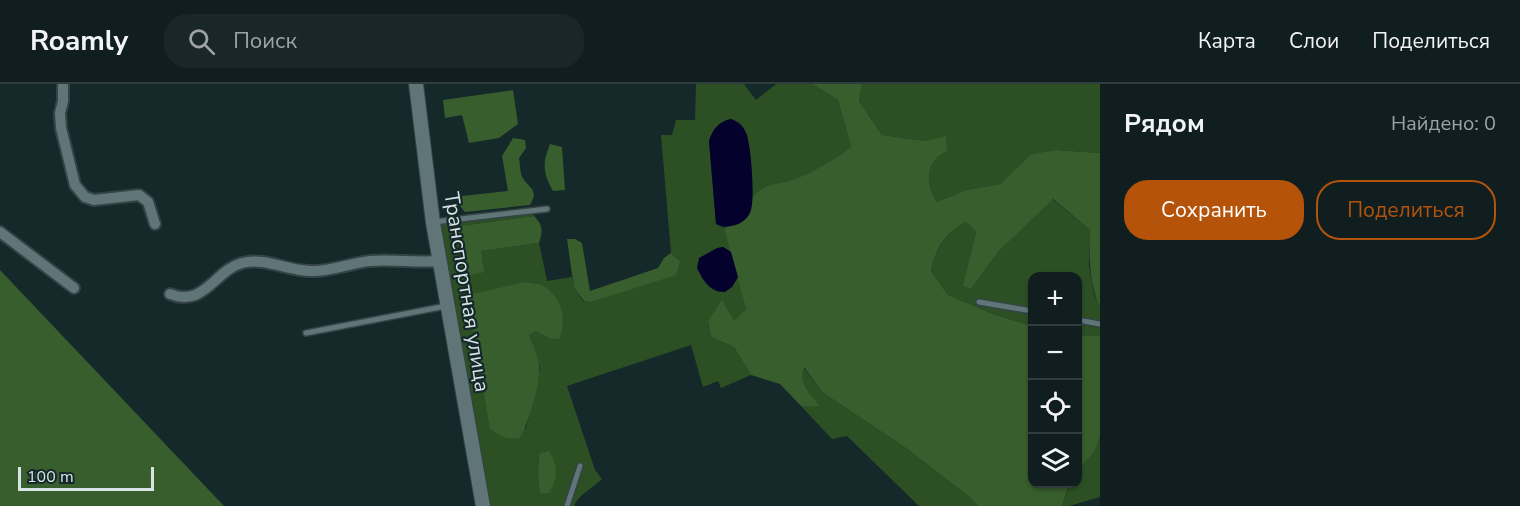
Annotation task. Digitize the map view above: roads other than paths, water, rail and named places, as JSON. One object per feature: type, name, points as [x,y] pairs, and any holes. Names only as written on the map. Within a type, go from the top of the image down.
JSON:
[{"type":"main road","name":"Транспортная улица","points":[[416,84],[439,261],[483,506]]},
{"type":"street","points":[[63,84],[63,101],[60,112],[75,185],[85,197],[94,200],[139,195],[148,202],[155,224]]},
{"type":"street","points":[[0,232],[74,288]]},
{"type":"street","points":[[170,294],[180,298],[203,292],[223,274],[241,264],[265,261],[288,268],[311,271],[370,261],[417,263],[439,261]]},
{"type":"lane","points":[[433,222],[547,209]]},
{"type":"lane","points":[[979,302],[1028,310]]},
{"type":"lane","points":[[306,333],[447,306]]},
{"type":"lane","points":[[1082,321],[1100,324]]},
{"type":"lane","points":[[567,506],[580,466]]}]
